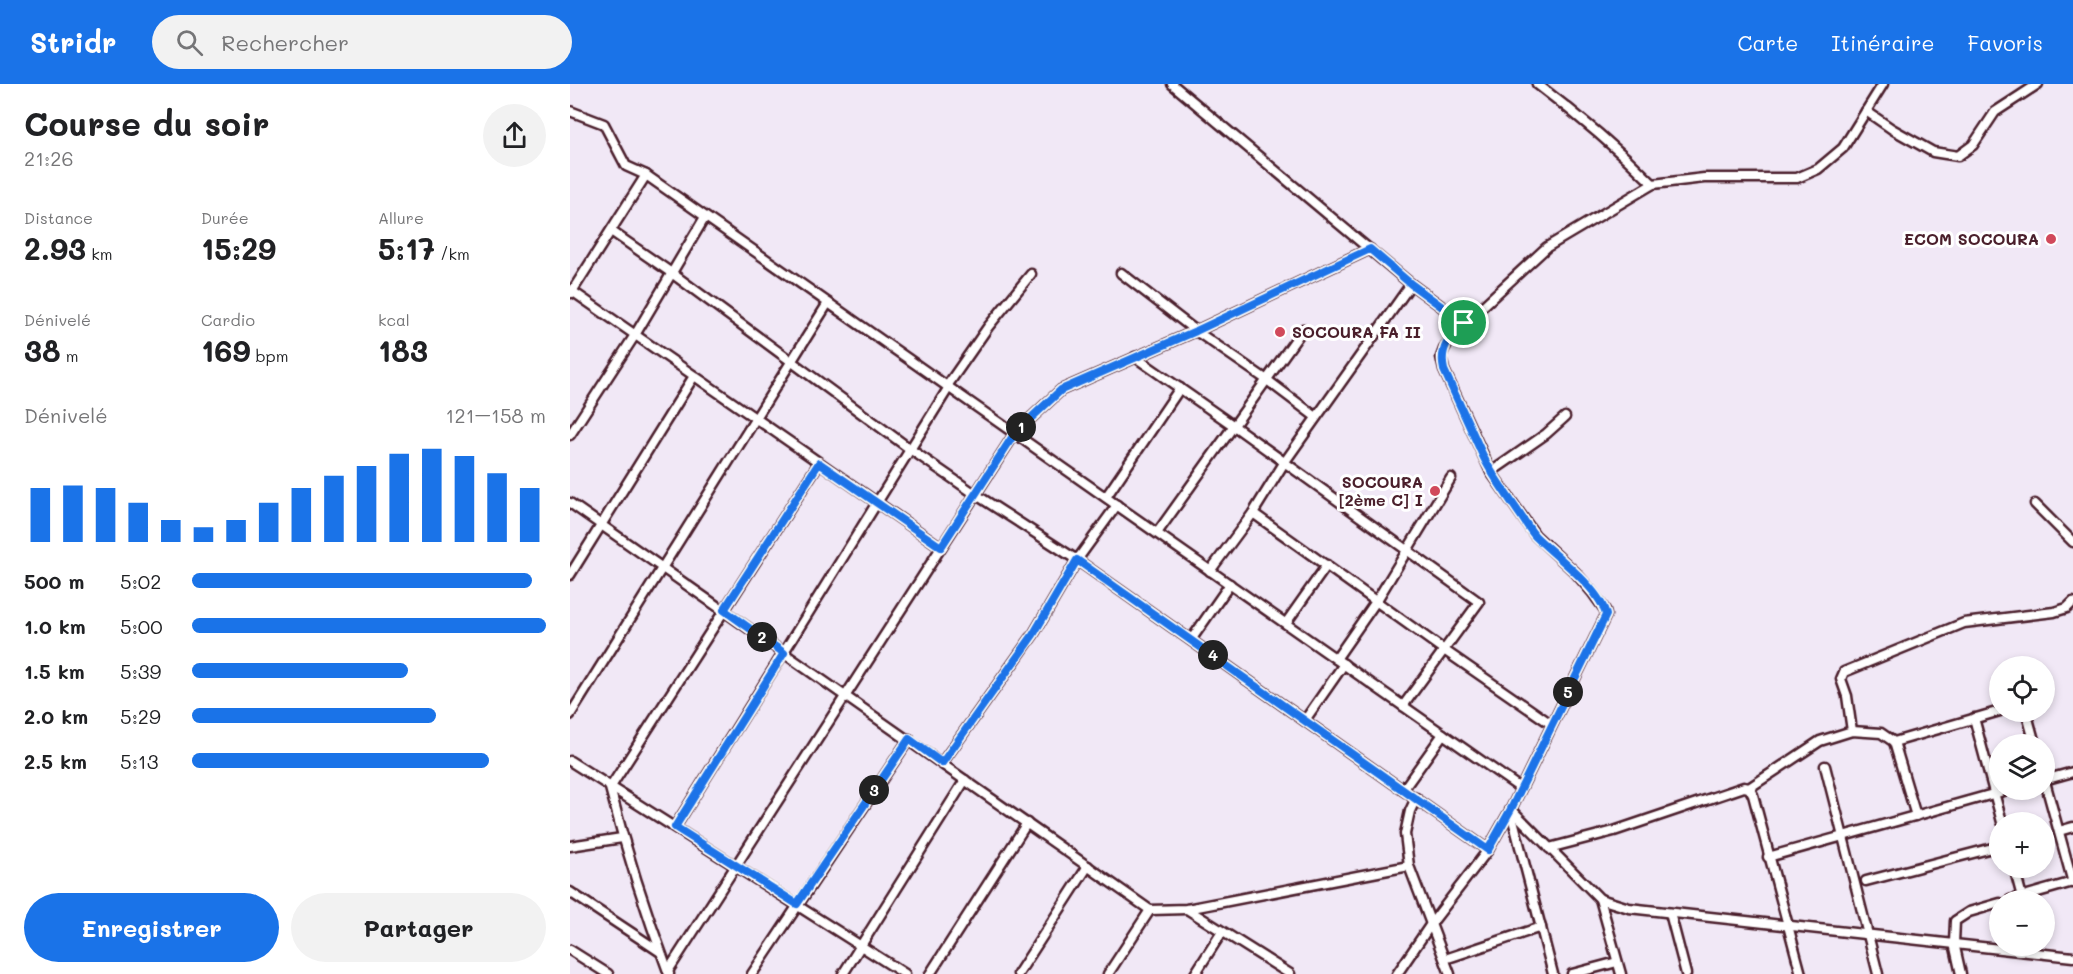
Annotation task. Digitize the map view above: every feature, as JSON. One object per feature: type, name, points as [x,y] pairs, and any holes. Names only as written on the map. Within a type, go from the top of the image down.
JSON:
[{"type":"street","points":[[1172,84],[1411,284],[1464,323]]},
{"type":"street","points":[[1537,84],[1579,115],[1653,184]]},
{"type":"street","points":[[1397,974],[1431,924],[1488,850],[1511,809],[1551,724],[1605,619],[1605,610],[1575,572],[1535,535],[1491,472],[1444,370],[1441,357],[1449,339],[1547,247],[1653,184],[1704,178],[1797,178],[1818,169],[1843,148],[1883,84]]},
{"type":"street","points":[[1866,111],[1933,152],[1958,156],[1973,145],[1995,112],[2038,84]]},
{"type":"street","points":[[570,111],[604,124],[626,166],[646,175],[1520,788]]},
{"type":"street","points":[[646,175],[571,293],[941,547]]},
{"type":"street","points":[[570,435],[673,274],[705,217]]},
{"type":"street","points":[[611,231],[975,494],[1077,560],[1488,850]]},
{"type":"street","points":[[669,973],[736,865],[1015,433],[1061,390],[1196,331],[1370,249]]},
{"type":"street","points":[[1121,273],[1196,331],[1316,417]]},
{"type":"street","points":[[675,827],[948,387],[988,327],[1031,274]]},
{"type":"street","points":[[1210,570],[1253,513],[1284,463],[1411,284]]},
{"type":"street","points":[[570,715],[828,303]]},
{"type":"street","points":[[1157,533],[1303,329]]},
{"type":"street","points":[[1135,357],[1479,602],[1404,706]]},
{"type":"street","points":[[570,575],[694,376]]},
{"type":"street","points":[[1106,497],[1180,388]]},
{"type":"street","points":[[1491,472],[1546,434],[1565,417]]},
{"type":"street","points":[[669,973],[659,951],[622,838],[610,788],[819,463]]},
{"type":"street","points":[[1305,720],[1450,478]]},
{"type":"street","points":[[570,503],[1150,910],[1187,909],[1409,866]]},
{"type":"street","points":[[2035,504],[2073,542]]},
{"type":"street","points":[[942,763],[1033,635],[1077,560],[1117,505]]},
{"type":"street","points":[[1253,513],[1551,724]]},
{"type":"street","points":[[1286,623],[1327,565]]},
{"type":"street","points":[[1191,640],[1230,584]]},
{"type":"street","points":[[1852,731],[1847,696],[1841,679],[1844,672],[1964,623],[2054,612],[2067,608],[2073,603]]},
{"type":"street","points":[[1894,742],[1989,714]]},
{"type":"street","points":[[1974,718],[1989,775]]},
{"type":"street","points":[[1549,848],[1614,831],[1744,787],[1749,788],[1820,741],[1852,731],[1881,733],[1894,742],[1916,816]]},
{"type":"street","points":[[1403,789],[1443,734]]},
{"type":"street","points":[[752,974],[909,739]]},
{"type":"street","points":[[570,761],[905,974]]},
{"type":"street","points":[[1825,766],[1878,974]]},
{"type":"street","points":[[2055,776],[2073,772]]},
{"type":"street","points":[[843,974],[965,780]]},
{"type":"street","points":[[1749,788],[1753,795],[1800,974]]},
{"type":"street","points":[[1768,857],[1989,795]]},
{"type":"street","points":[[1416,798],[1410,811],[1405,834],[1409,866],[1450,974]]},
{"type":"street","points":[[2046,890],[2073,882],[2051,800]]},
{"type":"street","points":[[1511,809],[1600,899],[1629,908],[2073,957]]},
{"type":"street","points":[[1511,809],[1553,974]]},
{"type":"street","points":[[930,974],[1027,823]]},
{"type":"street","points":[[2059,831],[2073,827]]},
{"type":"street","points":[[570,846],[622,838]]},
{"type":"street","points":[[1866,881],[1989,849]]},
{"type":"street","points":[[1018,974],[1088,866]]},
{"type":"street","points":[[570,892],[659,951]]},
{"type":"street","points":[[1600,899],[1621,974]]},
{"type":"street","points":[[1961,974],[1954,943],[1954,921],[1969,912],[1989,906]]},
{"type":"street","points":[[1187,909],[1286,973]]},
{"type":"street","points":[[1108,974],[1150,910]]},
{"type":"street","points":[[1670,913],[1686,974]]},
{"type":"street","points":[[1444,959],[1540,927]]},
{"type":"street","points":[[1195,974],[1222,932]]},
{"type":"street","points":[[570,950],[608,974]]},
{"type":"street","points":[[1572,974],[1617,962]]},
{"type":"place","name":"ECOM SOCOURA","points":[[2051,239]]},
{"type":"place","name":"SOCOURA FA II","points":[[1280,332]]},
{"type":"place","name":"SOCOURA [2ème C] I","points":[[1435,491]]},
{"type":"route","points":[[1370,249],[1411,284],[1464,323],[1449,339],[1441,357],[1444,370],[1484,458],[1491,472],[1535,535],[1575,572],[1605,610],[1606,615],[1511,809],[1488,850],[1077,560],[1033,635],[942,763],[909,739],[797,904],[675,827],[784,653],[724,610],[819,463],[941,547],[1015,433],[1061,390],[1196,331],[1370,249]]}]
